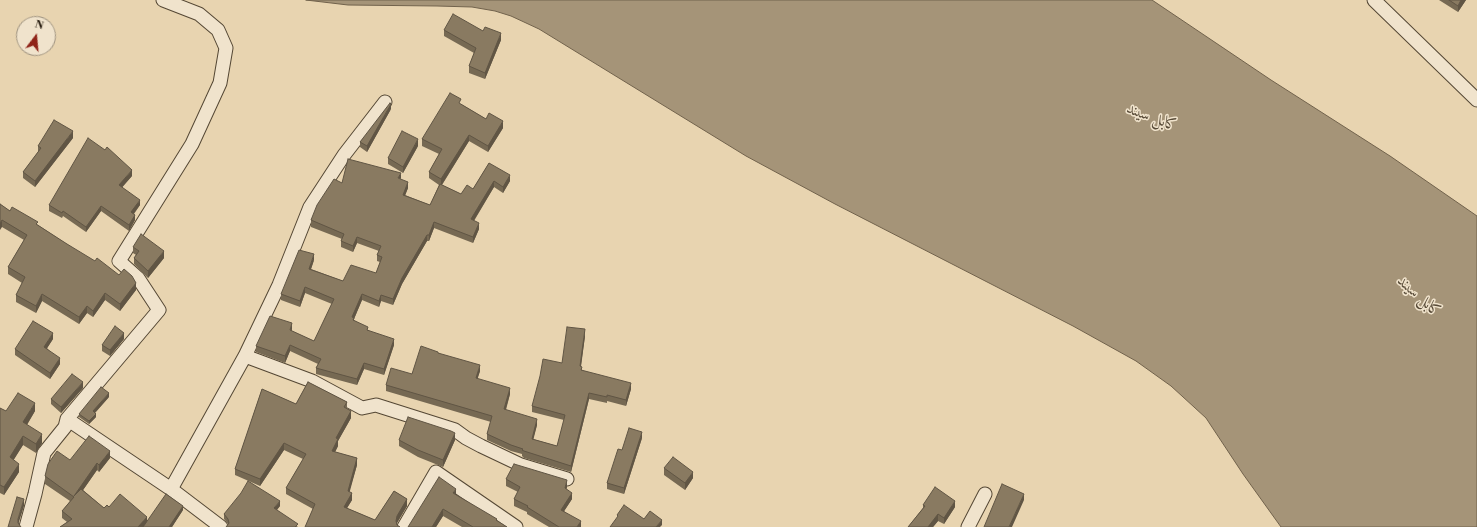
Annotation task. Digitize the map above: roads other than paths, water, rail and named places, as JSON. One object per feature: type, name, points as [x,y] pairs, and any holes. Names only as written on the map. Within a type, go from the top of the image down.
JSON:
[{"type":"street","points":[[26,527],[44,453],[65,427],[67,419],[159,310],[138,278],[119,261],[192,144],[220,83],[226,48],[218,30],[199,14],[163,0]]},
{"type":"street","points":[[1374,0],[1477,100]]},
{"type":"street","points":[[172,489],[244,356],[279,285],[310,207],[344,155],[385,102]]},
{"type":"street","points":[[244,356],[312,381],[362,408],[376,405],[455,430],[481,446],[521,465],[567,479]]},
{"type":"street","points":[[67,419],[172,489],[221,527]]},
{"type":"street","points":[[408,526],[436,472],[516,527]]},
{"type":"street","points":[[968,527],[985,494]]},
{"type":"water","name":"کابل سيند","points":[[306,0],[1152,0],[1271,80],[1390,156],[1477,216],[1477,527],[1281,527],[1243,474],[1206,418],[1171,386],[1136,361],[1073,326],[835,204],[746,156],[539,29],[511,16],[495,11],[472,7],[348,5]]}]
